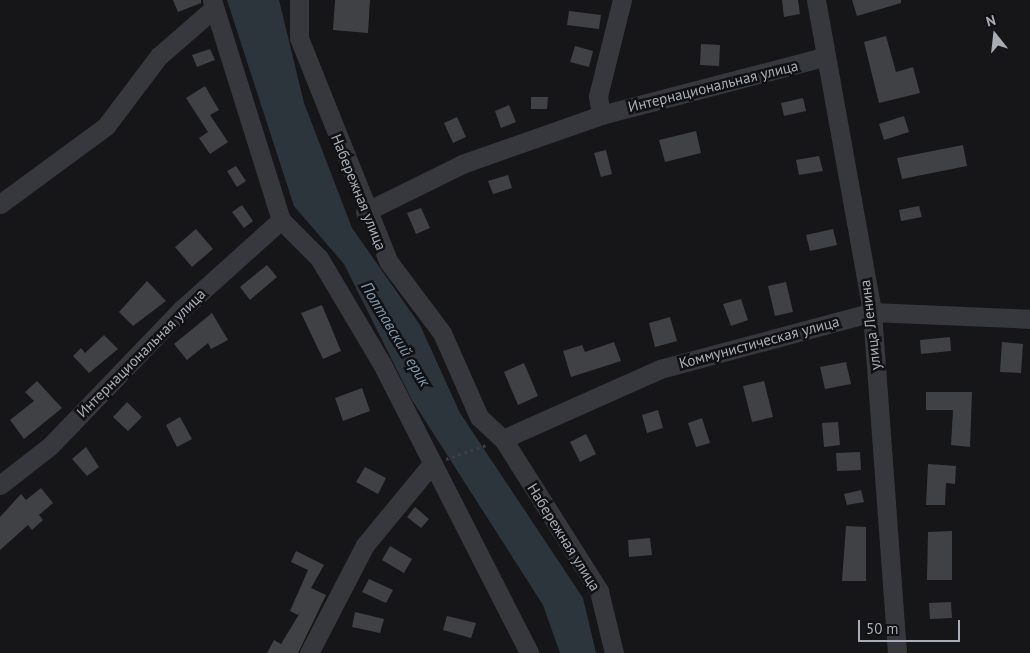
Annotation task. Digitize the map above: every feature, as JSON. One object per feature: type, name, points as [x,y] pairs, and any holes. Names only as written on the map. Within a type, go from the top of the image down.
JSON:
[{"type":"street","name":"Набережная улица","points":[[299,0],[299,38],[365,212],[388,261],[442,333],[479,418],[503,439],[599,590],[614,653]]},
{"type":"street","points":[[601,115],[598,96],[622,0]]},
{"type":"street","name":"улица Ленина","points":[[816,0],[824,58],[872,312],[897,653]]},
{"type":"street","points":[[0,204],[106,126],[159,56],[212,4],[281,220],[318,258],[382,364],[431,464],[494,578],[529,653]]},
{"type":"street","name":"Интернациональная улица","points":[[365,212],[462,164],[601,115],[824,58]]},
{"type":"street","name":"Интернациональная улица","points":[[0,485],[50,446],[182,309],[281,220]]},
{"type":"street","name":"Коммунистическая улица","points":[[503,439],[660,369],[872,312],[1030,319]]},
{"type":"street","points":[[309,653],[365,545],[431,464]]},
{"type":"path","points":[[431,464],[503,439]]},
{"type":"water","name":"Полтавский ерик","points":[[227,0],[279,0],[304,103],[352,228],[420,325],[460,413],[583,598],[596,653],[560,653],[543,605],[412,400],[344,264],[294,206]]},
{"type":"building","points":[[173,0],[201,0],[201,3],[178,12]]},
{"type":"building","points":[[335,0],[370,0],[368,33],[333,30]]},
{"type":"building","points":[[782,0],[798,0],[800,14],[784,17]]},
{"type":"building","points":[[852,0],[901,0],[901,3],[857,16]]},
{"type":"building","points":[[569,11],[601,15],[599,29],[567,25]]},
{"type":"building","points":[[886,36],[896,72],[913,67],[920,93],[879,103],[864,42]]},
{"type":"building","points":[[701,44],[720,45],[719,66],[700,65]]},
{"type":"building","points":[[575,46],[593,51],[589,67],[570,62]]},
{"type":"building","points":[[210,49],[215,60],[197,67],[192,55]]},
{"type":"building","points":[[205,86],[219,110],[210,115],[228,142],[210,154],[199,138],[208,132],[186,98]]},
{"type":"building","points":[[531,97],[548,97],[547,109],[531,109]]},
{"type":"building","points":[[803,98],[806,111],[784,116],[781,103]]},
{"type":"building","points":[[509,105],[516,122],[501,128],[495,111]]},
{"type":"building","points":[[904,116],[909,132],[884,140],[879,124]]},
{"type":"building","points":[[457,117],[466,137],[453,143],[444,123]]},
{"type":"building","points":[[696,131],[701,153],[665,162],[659,140]]},
{"type":"building","points":[[963,145],[967,166],[902,179],[897,158]]},
{"type":"building","points":[[606,150],[612,174],[601,177],[594,153]]},
{"type":"building","points":[[819,156],[823,171],[799,175],[796,160]]},
{"type":"building","points":[[236,166],[246,181],[237,187],[227,171]]},
{"type":"building","points":[[508,175],[512,188],[493,194],[488,181]]},
{"type":"building","points":[[242,205],[253,221],[244,228],[232,212]]},
{"type":"building","points":[[919,206],[922,217],[901,221],[899,210]]},
{"type":"building","points":[[421,208],[430,228],[416,234],[407,213]]},
{"type":"building","points":[[196,229],[213,249],[192,267],[175,247]]},
{"type":"building","points":[[833,229],[837,245],[810,251],[806,235]]},
{"type":"building","points":[[267,265],[277,277],[250,300],[240,287]]},
{"type":"building","points":[[147,281],[166,301],[133,326],[119,312]]},
{"type":"building","points":[[786,282],[793,312],[775,316],[768,286]]},
{"type":"building","points":[[741,299],[748,320],[731,326],[723,304]]},
{"type":"building","points":[[322,305],[341,351],[323,359],[301,313]]},
{"type":"building","points":[[212,313],[228,340],[211,349],[208,343],[187,360],[174,344]]},
{"type":"building","points":[[670,317],[677,341],[655,347],[649,323]]},
{"type":"building","points":[[104,335],[118,349],[89,373],[73,356],[81,348],[85,353]]},
{"type":"building","points":[[950,337],[951,351],[921,354],[920,340]]},
{"type":"building","points":[[614,342],[621,361],[571,377],[563,351],[582,345],[585,352]]},
{"type":"building","points":[[1002,342],[1023,344],[1021,373],[1000,372]]},
{"type":"building","points":[[846,362],[851,384],[825,389],[820,367]]},
{"type":"building","points":[[524,363],[538,396],[518,405],[504,372]]},
{"type":"building","points":[[37,381],[62,408],[24,439],[10,420],[34,401],[25,392]]},
{"type":"building","points":[[764,381],[773,417],[752,422],[743,386]]},
{"type":"building","points":[[362,388],[370,411],[343,421],[335,398]]},
{"type":"building","points":[[926,392],[972,392],[970,447],[951,445],[953,410],[926,410]]},
{"type":"building","points":[[127,402],[142,417],[128,431],[113,417]]},
{"type":"building","points":[[658,410],[663,428],[647,433],[642,415]]},
{"type":"building","points":[[180,417],[192,439],[177,447],[166,425]]},
{"type":"building","points":[[702,418],[710,443],[696,447],[688,423]]},
{"type":"building","points":[[838,422],[840,445],[824,447],[822,423]]},
{"type":"building","points":[[586,434],[596,454],[580,462],[570,442]]},
{"type":"building","points":[[86,447],[99,467],[87,476],[72,459]]},
{"type":"building","points":[[860,452],[861,470],[837,471],[836,453]]},
{"type":"building","points":[[928,464],[956,466],[955,484],[946,483],[945,505],[926,505]]},
{"type":"building","points":[[365,467],[386,478],[378,494],[356,482]]},
{"type":"building","points":[[41,488],[53,503],[39,515],[43,520],[32,530],[28,525],[0,550],[0,517],[21,494],[26,500]]},
{"type":"building","points":[[861,490],[864,502],[847,505],[844,494]]},
{"type":"building","points":[[415,507],[429,519],[421,528],[407,517]]},
{"type":"building","points":[[846,526],[866,527],[866,581],[842,581]]},
{"type":"building","points":[[952,531],[952,580],[927,580],[928,532]]},
{"type":"building","points":[[650,538],[652,555],[629,557],[628,540]]},
{"type":"building","points":[[390,546],[412,559],[404,573],[382,560]]},
{"type":"building","points":[[296,551],[324,565],[311,588],[326,595],[298,653],[267,653],[274,640],[281,644],[301,611],[298,615],[290,611],[308,570],[291,562]]},
{"type":"building","points":[[369,579],[393,590],[386,603],[362,592]]},
{"type":"building","points":[[951,602],[952,618],[930,619],[929,603]]},
{"type":"building","points":[[355,612],[384,619],[380,633],[352,627]]},
{"type":"building","points":[[447,616],[476,623],[471,638],[443,630]]}]
